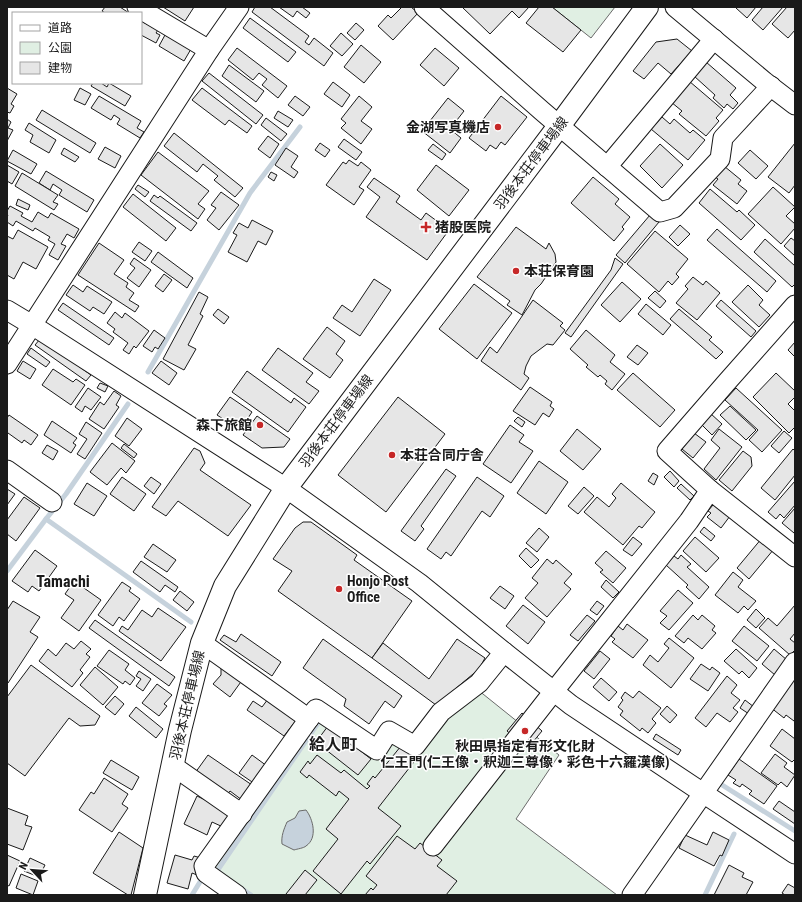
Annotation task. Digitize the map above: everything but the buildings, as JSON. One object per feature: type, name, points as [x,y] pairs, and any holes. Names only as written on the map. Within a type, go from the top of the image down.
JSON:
[{"type":"main road","name":"羽後本荘停車場線","points":[[145,895],[180,730],[202,643],[225,586],[286,488],[647,7]]},
{"type":"street","points":[[137,7],[208,50]]},
{"type":"street","points":[[7,364],[208,50],[239,7]]},
{"type":"street","points":[[424,7],[559,126],[660,212],[674,208],[720,159],[724,138],[771,86]]},
{"type":"street","points":[[675,7],[795,105]]},
{"type":"street","points":[[607,167],[714,39]]},
{"type":"street","points":[[795,305],[667,451],[710,490],[795,557]]},
{"type":"street","points":[[7,310],[286,488],[419,583],[571,705],[795,854]]},
{"type":"street","points":[[7,470],[52,502]]},
{"type":"street","points":[[433,846],[710,490]]},
{"type":"street","points":[[202,643],[312,714],[377,750],[389,731],[415,746],[441,712],[479,683],[504,652]]},
{"type":"street","points":[[632,895],[795,662]]},
{"type":"street","points":[[237,895],[206,873],[204,866],[312,714]]},
{"type":"street","points":[[173,766],[242,814]]},
{"type":"green space","points":[[552,7],[615,7],[591,38]]},
{"type":"green space","points":[[478,690],[559,755],[516,819],[617,895],[243,895],[207,868],[317,717],[377,758],[393,737],[417,752],[445,717]]},
{"type":"shaded area","points":[[306,810],[311,818],[313,828],[312,838],[310,843],[305,847],[294,850],[282,844],[283,833],[287,822],[295,818],[299,811]]},
{"type":"waterway","points":[[148,372],[250,193],[300,127]]},
{"type":"waterway","points":[[7,571],[66,494],[128,404]]},
{"type":"waterway","points":[[46,519],[191,622]]},
{"type":"waterway","points":[[220,873],[217,871],[318,723]]},
{"type":"waterway","points":[[719,783],[795,831]]},
{"type":"waterway","points":[[705,895],[734,834]]},
{"type":"waterway","points":[[192,895],[203,877]]},
{"type":"waterway","points":[[242,889],[251,895]]},
{"type":"place","name":"金湖写真機店","points":[[498,127]]},
{"type":"place","name":"猪股医院","points":[[426,227]]},
{"type":"place","name":"本荘保育園","points":[[516,271]]},
{"type":"place","name":"森下旅館","points":[[260,425]]},
{"type":"place","name":"本荘合同庁舎","points":[[392,455]]},
{"type":"place","name":"Honjo Post Office","points":[[339,589]]},
{"type":"place","name":"秋田県指定有形文化財 仁王門(仁王像・釈迦三尊像・彩色十六羅漢像)","points":[[525,731]]},
{"type":"district","name":"Tamachi","points":[[63,581]]},
{"type":"district","name":"給人町","points":[[333,744]]}]
